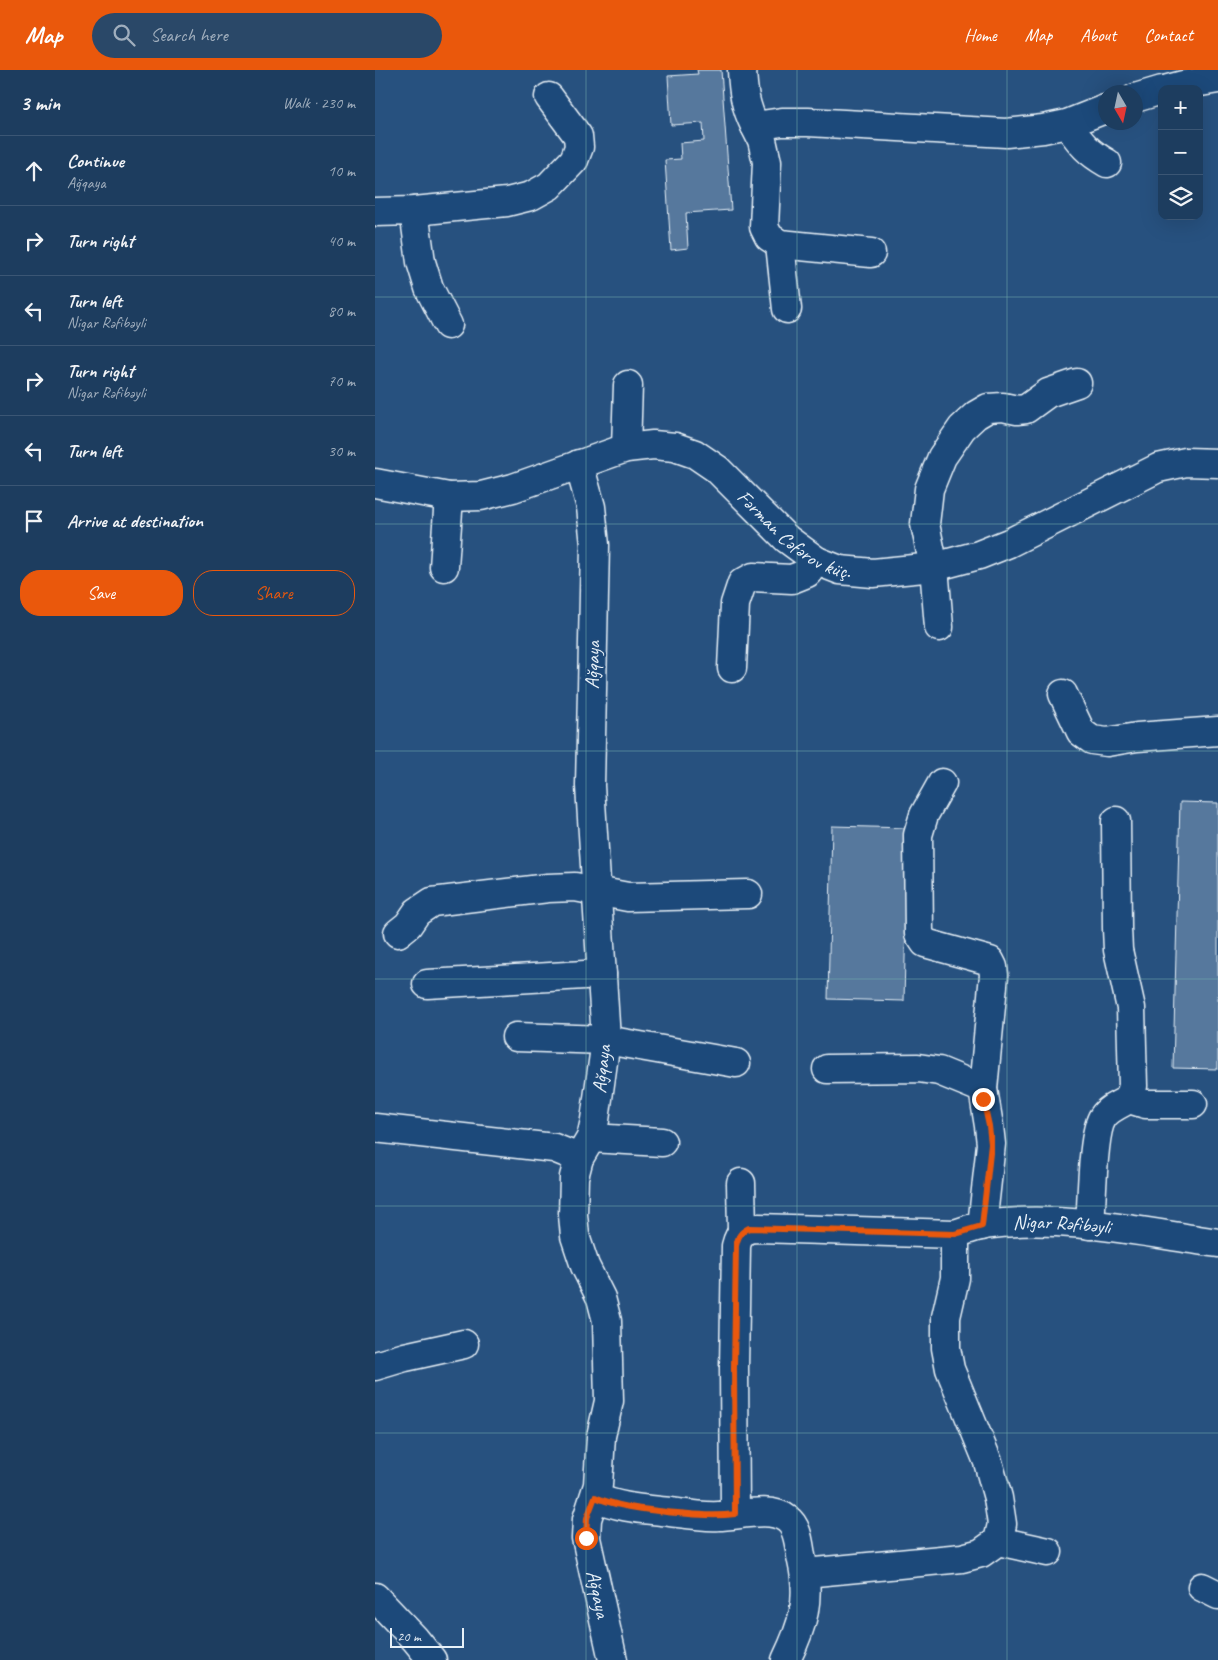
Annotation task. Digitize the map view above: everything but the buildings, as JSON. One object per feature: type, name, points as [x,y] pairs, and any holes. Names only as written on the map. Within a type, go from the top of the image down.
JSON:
[{"type":"street","points":[[742,70],[742,86],[746,109],[762,140],[767,162],[765,227],[769,237],[780,244],[871,252]]},
{"type":"street","points":[[1183,85],[1218,79]]},
{"type":"street","points":[[1143,96],[1158,91]]},
{"type":"street","points":[[375,212],[414,211],[507,202],[531,196],[549,186],[574,160],[579,147],[578,136],[549,97]]},
{"type":"street","points":[[755,126],[782,122],[808,122],[1006,132],[1043,129],[1067,124],[1098,112]]},
{"type":"street","points":[[1067,124],[1084,148],[1107,163]]},
{"type":"street","points":[[414,211],[429,288],[449,325]]},
{"type":"street","points":[[780,244],[787,309]]},
{"type":"street","points":[[939,627],[934,567],[925,524],[929,489],[941,457],[962,428],[975,415],[988,408],[1025,409],[1048,393],[1077,383]]},
{"type":"street","points":[[626,448],[628,385]]},
{"type":"street","name":"Fərman Cəfərov küç.","points":[[375,483],[449,497],[481,496],[513,488],[626,448],[653,445],[675,447],[695,454],[717,469],[787,539],[817,561],[840,570],[873,574],[934,567],[979,555],[1009,543],[1158,468],[1186,462],[1218,463]]},
{"type":"street","name":"Ağqaya","points":[[579,464],[591,507],[595,545],[590,786],[605,1040],[595,1120],[574,1178],[573,1215],[575,1236],[585,1266],[601,1298],[607,1321],[609,1401],[601,1436],[600,1471],[595,1497],[587,1518],[586,1538],[613,1660]]},
{"type":"street","points":[[444,567],[449,497]]},
{"type":"street","points":[[732,668],[735,604],[742,583],[753,577],[792,579],[807,573],[817,561]]},
{"type":"street","points":[[1063,694],[1081,732],[1092,740],[1107,742],[1137,737],[1218,731]]},
{"type":"street","points":[[942,783],[924,815],[918,835],[919,934],[925,943],[990,961],[993,967],[994,975],[983,1089],[991,1144],[982,1226]]},
{"type":"street","points":[[1090,1225],[1096,1133],[1103,1117],[1113,1108],[1129,1099],[1133,1086],[1131,1008],[1119,950],[1117,928],[1116,821]]},
{"type":"street","points":[[398,933],[408,926],[417,912],[432,902],[548,888],[575,887],[628,897],[748,894]]},
{"type":"street","points":[[427,984],[602,974]]},
{"type":"street","points":[[516,1037],[605,1040],[736,1063]]},
{"type":"street","points":[[827,1069],[918,1068],[939,1071],[983,1089]]},
{"type":"street","points":[[1129,1099],[1145,1104],[1193,1104]]},
{"type":"street","points":[[375,1128],[555,1148],[585,1148],[662,1142]]},
{"type":"street","points":[[735,1514],[734,1368],[736,1246],[737,1238],[742,1231],[741,1183]]},
{"type":"street","name":"Nigar Rəfibəyli","points":[[742,1231],[749,1228],[758,1228],[955,1234],[982,1226],[1031,1222],[1090,1225],[1218,1243]]},
{"type":"street","points":[[805,1573],[962,1558],[981,1553],[998,1541],[1002,1524],[998,1498],[988,1462],[950,1369],[946,1348],[946,1317],[955,1278],[955,1234]]},
{"type":"street","points":[[375,1366],[405,1357],[464,1344]]},
{"type":"street","points":[[595,1497],[611,1504],[625,1507],[700,1516],[763,1513],[778,1515],[788,1519],[795,1530],[807,1589],[806,1606],[797,1637],[786,1660]]},
{"type":"street","points":[[998,1541],[1048,1552]]},
{"type":"street","points":[[375,1597],[432,1660]]},
{"type":"route","points":[[586,1538],[587,1518],[595,1497],[611,1504],[625,1507],[700,1516],[735,1514],[734,1368],[737,1238],[742,1231],[749,1228],[955,1234],[982,1226],[991,1144],[983,1099]]}]
